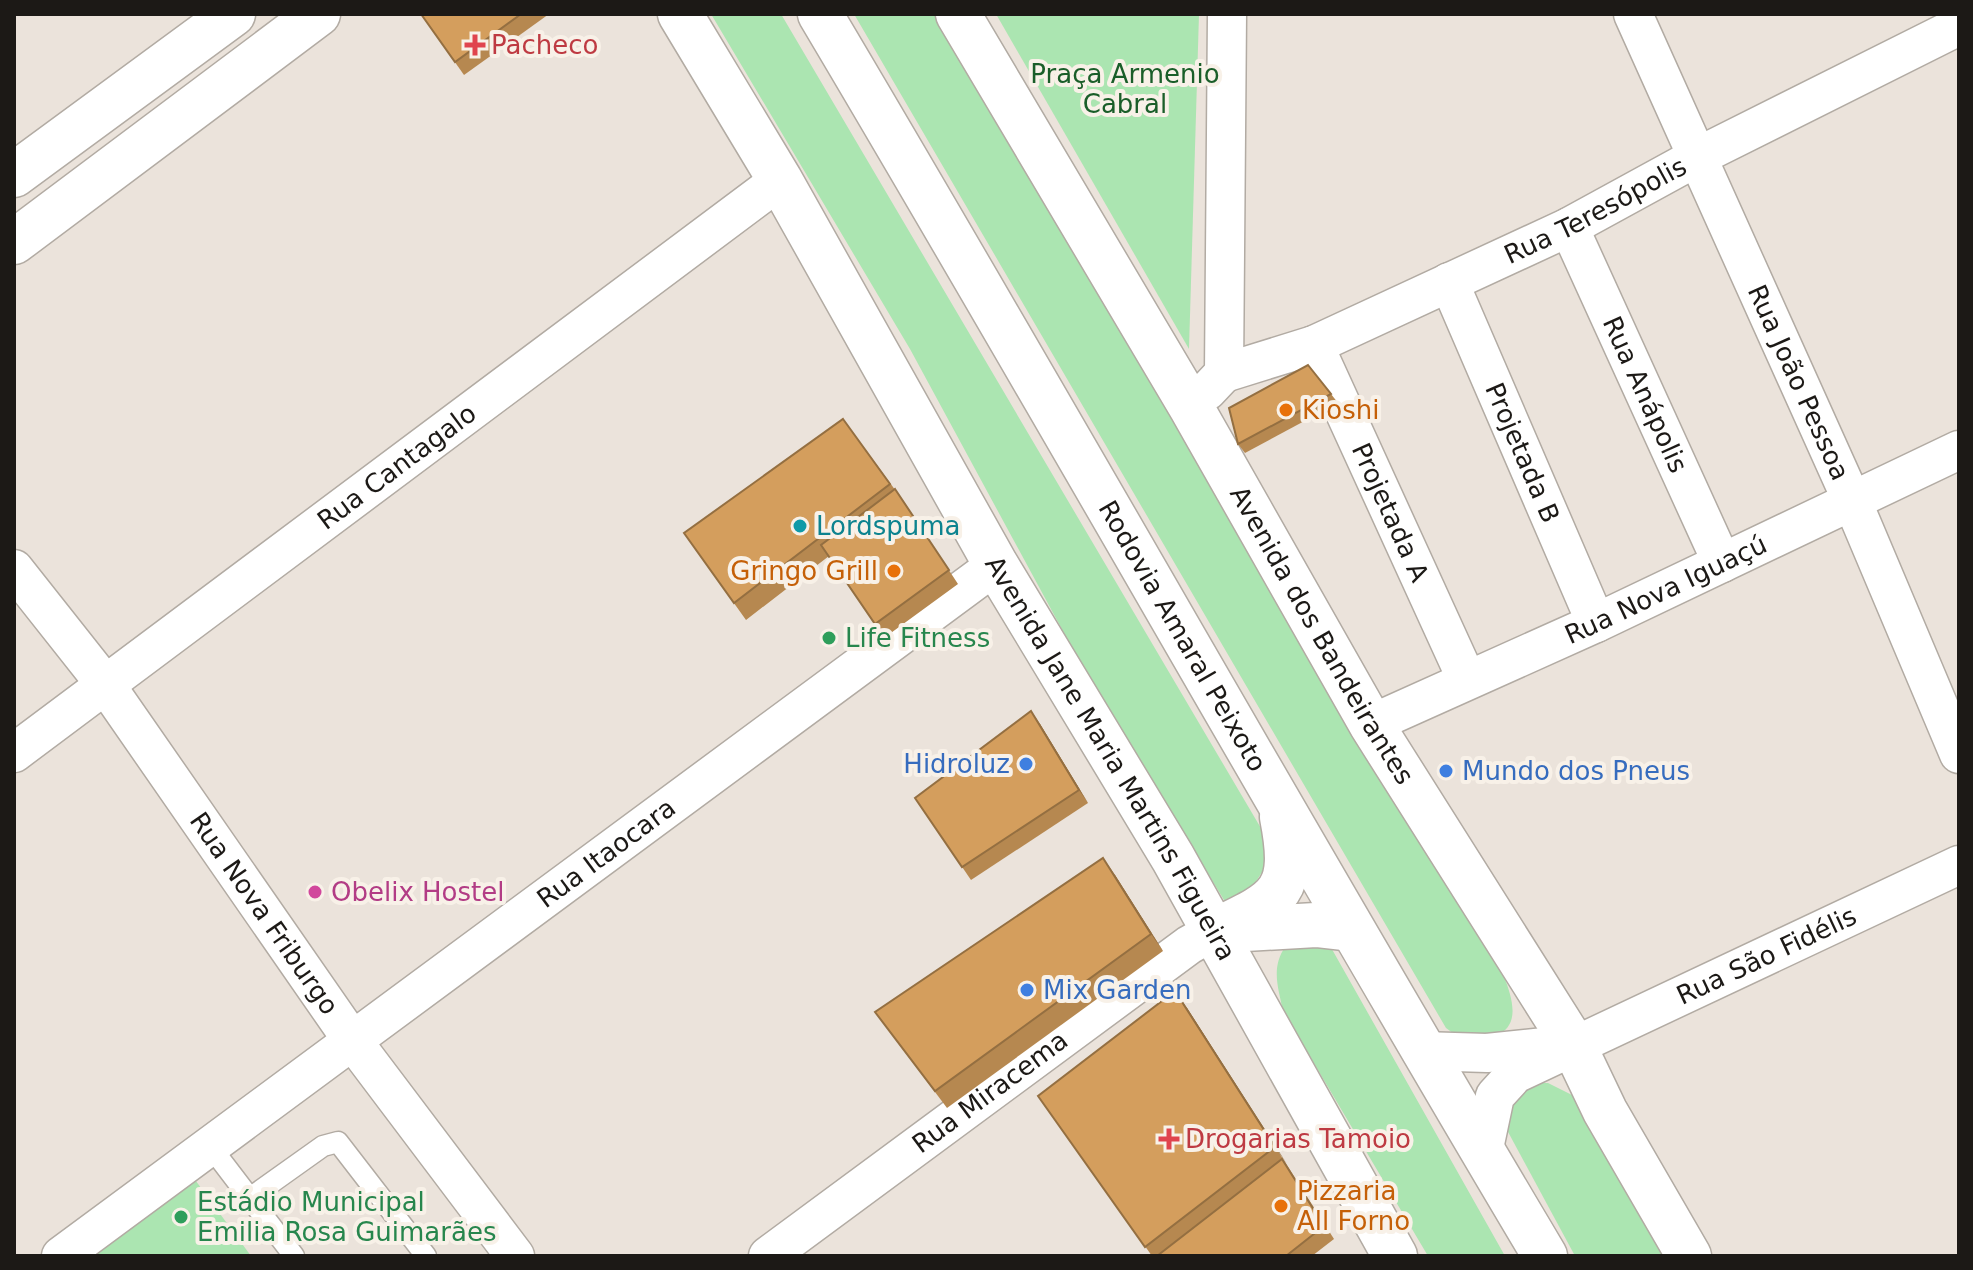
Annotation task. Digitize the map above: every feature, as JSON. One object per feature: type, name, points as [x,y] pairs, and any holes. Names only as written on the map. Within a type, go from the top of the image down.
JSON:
[{"type":"main road","points":[[14,175],[233,14]]},
{"type":"main road","points":[[14,242],[318,14]]},
{"type":"main road","name":"Avenida Jane Maria Martins Figueira","points":[[680,14],[780,180],[996,565],[1214,931],[1395,1256]]},
{"type":"main road","name":"Rodovia Amaral Peixoto","points":[[820,14],[1047,396],[1421,1051],[1545,1256]]},
{"type":"main road","name":"Avenida dos Bandeirantes","points":[[958,14],[1191,407],[1371,724],[1573,1044],[1605,1111],[1689,1256]]},
{"type":"main road","points":[[1214,931],[1261,909],[1278,892],[1290,860],[1280,804]]},
{"type":"main road","points":[[1214,931],[1316,925],[1351,929]]},
{"type":"street","points":[[1191,407],[1224,373],[1227,14]]},
{"type":"street","name":"Rua João Pessoa","points":[[1633,14],[1853,503],[1959,754]]},
{"type":"street","name":"Rua Teresópolis","points":[[1224,373],[1314,345],[1569,227],[1697,157],[1959,26]]},
{"type":"street","name":"Rua Cantagalo","points":[[14,753],[780,180]]},
{"type":"street","name":"Rua Anápolis","points":[[1569,227],[1722,563]]},
{"type":"street","name":"Projetada B","points":[[1449,282],[1596,623]]},
{"type":"street","name":"Projetada A","points":[[1314,345],[1467,680]]},
{"type":"street","name":"Rua Nova Iguaçú","points":[[1371,724],[1596,623],[1959,450]]},
{"type":"street","name":"Rua Itaocara","points":[[61,1256],[996,565]]},
{"type":"street","name":"Rua Nova Friburgo","points":[[14,569],[105,684],[352,1040],[515,1256]]},
{"type":"street","name":"Rua São Fidélis","points":[[1483,1153],[1495,1096],[1515,1074],[1573,1044],[1959,865]]},
{"type":"street","name":"Rua Miracema","points":[[768,1256],[1189,945],[1214,931]]},
{"type":"street","name":"Rua São Fidélis","points":[[1421,1051],[1477,1053],[1573,1044]]},
{"type":"lane","points":[[250,1198],[323,1146],[338,1142],[426,1256]]},
{"type":"lane","points":[[210,1146],[294,1256]]},
{"type":"green space","points":[[711,14],[781,14],[1265,835],[1268,863],[1253,886],[1227,905],[1078,659],[910,349]]},
{"type":"green space","points":[[854,14],[938,14],[1491,947],[1506,981],[1512,1007],[1512,1019],[1507,1028],[1497,1035],[1465,1042],[1446,1028]]},
{"type":"green space","name":"Praça Armenio Cabral","points":[[996,14],[1199,14],[1189,349]]},
{"type":"green space","points":[[1329,944],[1505,1256],[1428,1256],[1283,1011],[1277,970],[1285,947]]},
{"type":"green space","points":[[1536,1083],[1548,1083],[1582,1100],[1669,1256],[1575,1256],[1507,1130],[1514,1102]]},
{"type":"green space","name":"Estádio Municipal Emilia Rosa Guimarães","points":[[193,1177],[251,1256],[88,1256]]},
{"type":"building","name":"Pacheco","points":[[421,14],[521,14],[455,62]]},
{"type":"building","name":"Kioshi","points":[[1308,365],[1331,394],[1238,444],[1229,408]]},
{"type":"building","name":"Lordspuma","points":[[843,419],[890,484],[734,603],[684,533]]},
{"type":"building","name":"Gringo Grill","points":[[895,489],[949,570],[875,624],[821,545]]},
{"type":"building","name":"Hidroluz","points":[[1031,711],[1079,790],[962,867],[915,798]]},
{"type":"building","name":"Mix Garden","points":[[1103,858],[1151,934],[935,1091],[875,1012]]},
{"type":"building","name":"Drogarias Tamoio","points":[[1175,991],[1275,1147],[1145,1247],[1038,1096]]},
{"type":"building","name":"Pizzaria All Forno","points":[[1282,1159],[1324,1226],[1286,1256],[1157,1256]]},
{"type":"place","name":"Pacheco","points":[[475,45]]},
{"type":"place","name":"Kioshi","points":[[1286,410]]},
{"type":"place","name":"Lordspuma","points":[[800,526]]},
{"type":"place","name":"Gringo Grill","points":[[894,571]]},
{"type":"place","name":"Life Fitness","points":[[829,638]]},
{"type":"place","name":"Hidroluz","points":[[1026,764]]},
{"type":"place","name":"Mundo dos Pneus","points":[[1446,771]]},
{"type":"place","name":"Obelix Hostel","points":[[315,892]]},
{"type":"place","name":"Mix Garden","points":[[1027,990]]},
{"type":"place","name":"Drogarias Tamoio","points":[[1169,1139]]},
{"type":"place","name":"Pizzaria All Forno","points":[[1281,1206]]},
{"type":"place","name":"Estádio Municipal Emilia Rosa Guimarães","points":[[181,1217]]}]
